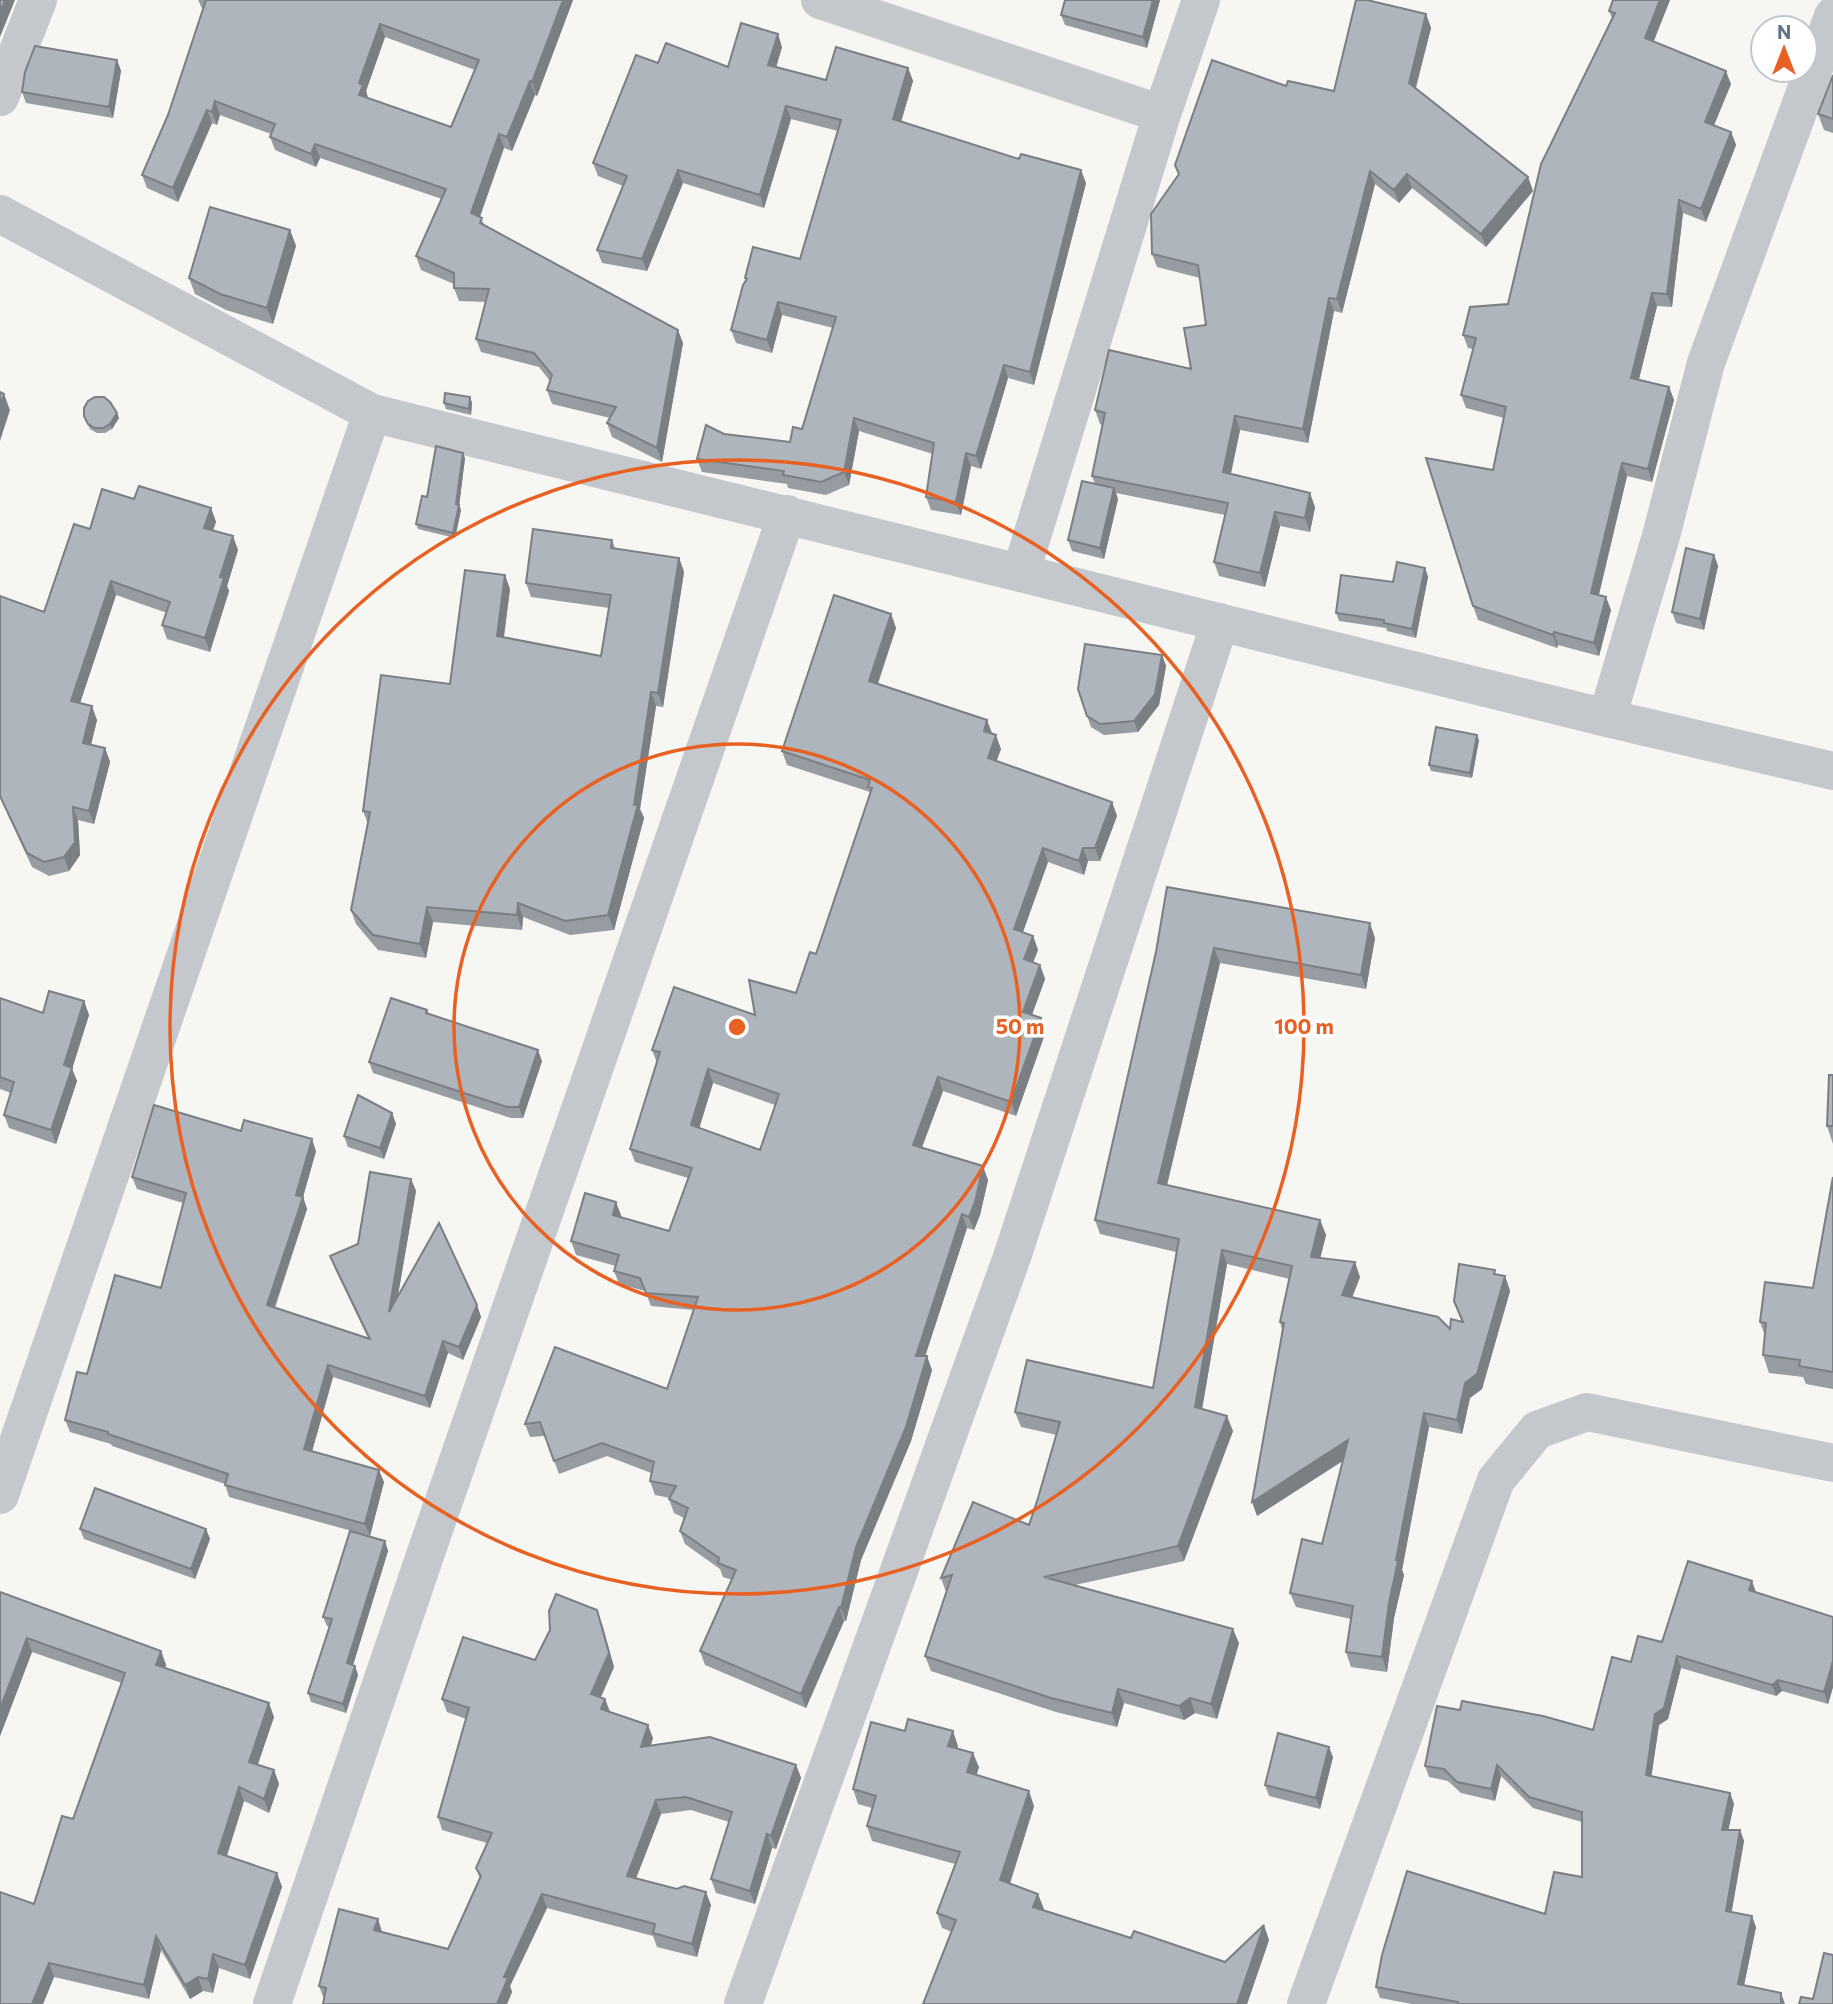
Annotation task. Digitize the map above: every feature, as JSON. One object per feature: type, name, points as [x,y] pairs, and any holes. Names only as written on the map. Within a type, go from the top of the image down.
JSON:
[{"type":"street","points":[[0,97],[38,0]]},
{"type":"street","points":[[820,0],[1163,114]]},
{"type":"street","points":[[1021,572],[1201,0]]},
{"type":"street","points":[[1607,718],[1661,536],[1706,363],[1833,16]]},
{"type":"street","points":[[0,214],[372,413],[1607,718],[1833,771]]},
{"type":"street","points":[[0,1495],[372,413]]},
{"type":"street","points":[[272,2004],[788,514]]},
{"type":"street","points":[[744,2004],[1012,1257],[1220,622]]},
{"type":"street","points":[[1306,2004],[1496,1480],[1538,1430],[1587,1412],[1833,1464]]},
{"type":"building","points":[[206,0],[563,0],[532,82],[530,81],[507,137],[499,134],[471,213],[482,218],[480,223],[678,330],[657,448],[607,423],[616,407],[547,390],[552,375],[534,353],[476,339],[489,289],[454,288],[454,273],[416,256],[446,189],[315,144],[311,154],[270,137],[275,124],[215,101],[212,112],[207,110],[173,188],[142,175],[168,115]],"holes":[[[380,24],[479,60],[451,127],[359,95],[363,85],[359,83]]]},
{"type":"building","points":[[1065,0],[1153,0],[1143,37],[1061,15]]},
{"type":"building","points":[[1356,0],[1367,0],[1426,14],[1409,83],[1528,177],[1481,234],[1407,174],[1394,190],[1370,171],[1337,299],[1329,298],[1303,429],[1235,416],[1223,472],[1310,493],[1305,518],[1275,512],[1260,573],[1214,562],[1228,503],[1092,476],[1105,413],[1095,410],[1109,350],[1191,369],[1184,328],[1206,325],[1198,265],[1152,254],[1151,214],[1179,174],[1175,165],[1212,60],[1286,86],[1288,81],[1334,91]]},
{"type":"building","points":[[1613,0],[1660,0],[1645,38],[1726,71],[1705,122],[1731,132],[1701,209],[1679,200],[1667,294],[1652,293],[1631,378],[1669,387],[1648,469],[1622,463],[1591,593],[1606,597],[1594,643],[1554,632],[1553,635],[1473,606],[1426,458],[1493,470],[1506,407],[1461,395],[1476,338],[1463,335],[1470,307],[1508,304],[1541,164],[1615,13],[1609,11]]},
{"type":"building","points":[[741,23],[778,34],[768,65],[826,80],[836,47],[908,68],[893,119],[1019,159],[1021,154],[1081,170],[1030,372],[1004,365],[976,456],[966,453],[956,502],[926,497],[934,443],[854,418],[844,472],[821,482],[783,475],[784,471],[697,459],[706,425],[724,434],[790,442],[793,427],[802,429],[836,317],[778,302],[767,340],[731,330],[747,279],[745,278],[753,247],[800,259],[841,120],[786,106],[760,195],[678,170],[642,259],[597,250],[627,176],[593,163],[636,55],[658,63],[666,43],[728,67]]},
{"type":"building","points":[[35,46],[117,60],[109,107],[22,92],[25,72]]},
{"type":"building","points":[[1833,75],[1833,119],[1818,114]]},
{"type":"building","points":[[210,207],[290,230],[267,308],[220,294],[189,278]]},
{"type":"building","points":[[445,393],[470,397],[469,409],[444,403]]},
{"type":"building","points":[[95,397],[104,397],[117,413],[110,424],[103,428],[88,424],[84,416],[88,401]]},
{"type":"building","points":[[436,446],[463,453],[456,504],[459,505],[453,533],[416,524],[422,496],[427,497]]},
{"type":"building","points":[[1082,481],[1114,488],[1100,548],[1068,540]]},
{"type":"building","points":[[139,486],[211,508],[204,528],[233,536],[220,577],[224,578],[205,638],[162,625],[170,602],[111,581],[71,701],[92,706],[83,743],[105,748],[89,811],[73,807],[75,842],[64,857],[44,862],[27,853],[0,796],[0,596],[44,612],[74,524],[90,529],[102,489],[134,499]]},
{"type":"building","points":[[533,529],[612,540],[611,548],[679,558],[658,693],[651,692],[634,805],[638,804],[608,915],[565,921],[518,903],[517,915],[427,907],[420,944],[373,935],[351,910],[370,812],[363,811],[381,675],[450,684],[465,570],[505,575],[497,636],[601,656],[611,595],[526,583]]},
{"type":"building","points":[[1686,548],[1714,555],[1700,619],[1672,612]]},
{"type":"building","points":[[1397,562],[1425,568],[1412,629],[1384,623],[1384,620],[1336,613],[1341,575],[1393,582]]},
{"type":"building","points":[[834,595],[891,614],[869,681],[987,720],[984,731],[996,735],[988,758],[1112,802],[1095,848],[1083,848],[1079,861],[1043,848],[1014,929],[1033,936],[1024,959],[1040,965],[1023,1012],[1041,1018],[1011,1102],[938,1077],[913,1145],[983,1166],[975,1202],[969,1217],[962,1214],[916,1356],[927,1356],[906,1427],[856,1547],[841,1608],[839,1607],[801,1694],[700,1651],[736,1570],[718,1563],[719,1558],[680,1531],[688,1508],[669,1499],[676,1486],[650,1481],[654,1462],[602,1443],[554,1461],[540,1422],[525,1424],[555,1347],[667,1389],[698,1297],[646,1293],[640,1278],[614,1271],[619,1255],[571,1241],[585,1193],[616,1202],[613,1215],[669,1231],[692,1168],[630,1149],[660,1052],[652,1050],[674,987],[755,1015],[749,980],[796,993],[810,952],[816,954],[872,788],[868,787],[870,780],[782,751]],"holes":[[[708,1069],[779,1094],[760,1150],[691,1125]]]},
{"type":"building","points":[[1085,644],[1162,655],[1155,694],[1134,721],[1100,724],[1087,716],[1078,689]]},
{"type":"building","points":[[1436,727],[1477,735],[1470,773],[1429,765]]},
{"type":"building","points":[[1167,887],[1370,923],[1361,975],[1214,948],[1158,1183],[1320,1220],[1311,1257],[1355,1262],[1342,1295],[1438,1317],[1450,1329],[1451,1319],[1463,1322],[1454,1301],[1459,1264],[1495,1270],[1494,1274],[1505,1276],[1477,1374],[1465,1383],[1457,1420],[1424,1413],[1396,1560],[1398,1561],[1382,1657],[1346,1652],[1353,1606],[1290,1593],[1302,1539],[1322,1544],[1348,1440],[1252,1502],[1284,1323],[1280,1322],[1292,1266],[1222,1250],[1195,1407],[1227,1416],[1178,1546],[1044,1577],[1233,1629],[1211,1704],[1190,1698],[1179,1706],[1118,1689],[1112,1713],[1051,1698],[925,1656],[952,1575],[941,1578],[973,1502],[1029,1525],[1060,1422],[1015,1412],[1027,1360],[1153,1388],[1179,1239],[1095,1220],[1156,952]]},
{"type":"building","points":[[49,991],[84,1001],[64,1065],[72,1068],[51,1130],[4,1115],[14,1082],[0,1077],[0,998],[43,1013]]},
{"type":"building","points":[[391,998],[427,1010],[426,1013],[538,1050],[519,1107],[507,1107],[369,1062]]},
{"type":"building","points":[[1829,1075],[1833,1075],[1833,1126],[1827,1126]]},
{"type":"building","points":[[358,1095],[392,1113],[380,1148],[344,1136]]},
{"type":"building","points":[[154,1105],[241,1131],[244,1120],[312,1139],[296,1195],[303,1197],[267,1305],[370,1339],[330,1256],[358,1244],[370,1172],[411,1179],[389,1312],[439,1223],[477,1305],[459,1347],[443,1341],[425,1396],[328,1365],[304,1449],[379,1470],[365,1524],[225,1485],[228,1474],[108,1432],[65,1420],[77,1372],[87,1374],[115,1275],[161,1288],[186,1193],[132,1177]]},
{"type":"building","points":[[1833,1177],[1833,1372],[1799,1366],[1800,1360],[1763,1355],[1766,1323],[1760,1322],[1765,1282],[1813,1288]]},
{"type":"building","points":[[95,1488],[206,1529],[191,1569],[80,1529]]},
{"type":"building","points":[[350,1531],[385,1541],[347,1663],[355,1666],[343,1704],[308,1693],[332,1619],[323,1617]]},
{"type":"building","points":[[1688,1561],[1752,1581],[1749,1590],[1833,1617],[1833,1661],[1824,1692],[1778,1680],[1772,1685],[1677,1656],[1664,1708],[1655,1714],[1646,1775],[1730,1793],[1722,1830],[1740,1830],[1726,1911],[1752,1916],[1738,1984],[1781,1993],[1781,2004],[1458,2004],[1376,1987],[1382,1955],[1407,1871],[1545,1914],[1554,1872],[1582,1877],[1582,1812],[1529,1797],[1497,1765],[1491,1789],[1457,1782],[1444,1769],[1425,1766],[1437,1706],[1460,1710],[1462,1701],[1543,1716],[1593,1730],[1612,1657],[1631,1662],[1638,1636],[1662,1642]]},
{"type":"building","points":[[0,1592],[161,1651],[156,1665],[269,1703],[249,1762],[274,1770],[264,1799],[239,1787],[218,1853],[277,1873],[245,1965],[213,1954],[208,1979],[198,1977],[185,1985],[156,1936],[144,1985],[49,1963],[32,2004],[0,2004],[0,1892],[34,1904],[62,1816],[73,1819],[125,1673],[27,1638],[0,1709]]},
{"type":"building","points":[[556,1594],[597,1610],[609,1653],[591,1694],[605,1699],[601,1709],[648,1725],[641,1747],[710,1737],[796,1765],[771,1836],[767,1834],[750,1891],[711,1879],[732,1812],[686,1797],[656,1800],[627,1876],[677,1889],[684,1886],[706,1892],[692,1944],[653,1933],[655,1924],[542,1894],[504,1977],[508,1978],[497,2004],[323,2004],[326,1988],[319,1986],[339,1909],[378,1919],[374,1930],[448,1949],[481,1876],[476,1868],[492,1833],[438,1817],[469,1708],[442,1699],[463,1637],[535,1660],[550,1630],[549,1611]]},
{"type":"building","points":[[908,1719],[953,1731],[948,1746],[973,1753],[967,1772],[1029,1791],[1000,1880],[1038,1894],[1033,1907],[1131,1938],[1134,1931],[1225,1962],[1264,1925],[1237,2004],[923,2004],[956,1920],[937,1913],[960,1852],[867,1826],[876,1796],[853,1789],[871,1722],[905,1731]]},
{"type":"building","points":[[1278,1733],[1329,1747],[1316,1798],[1265,1785]]},
{"type":"building","points":[[1824,1953],[1833,1955],[1833,2004],[1799,2004],[1801,1997],[1813,1999]]}]
